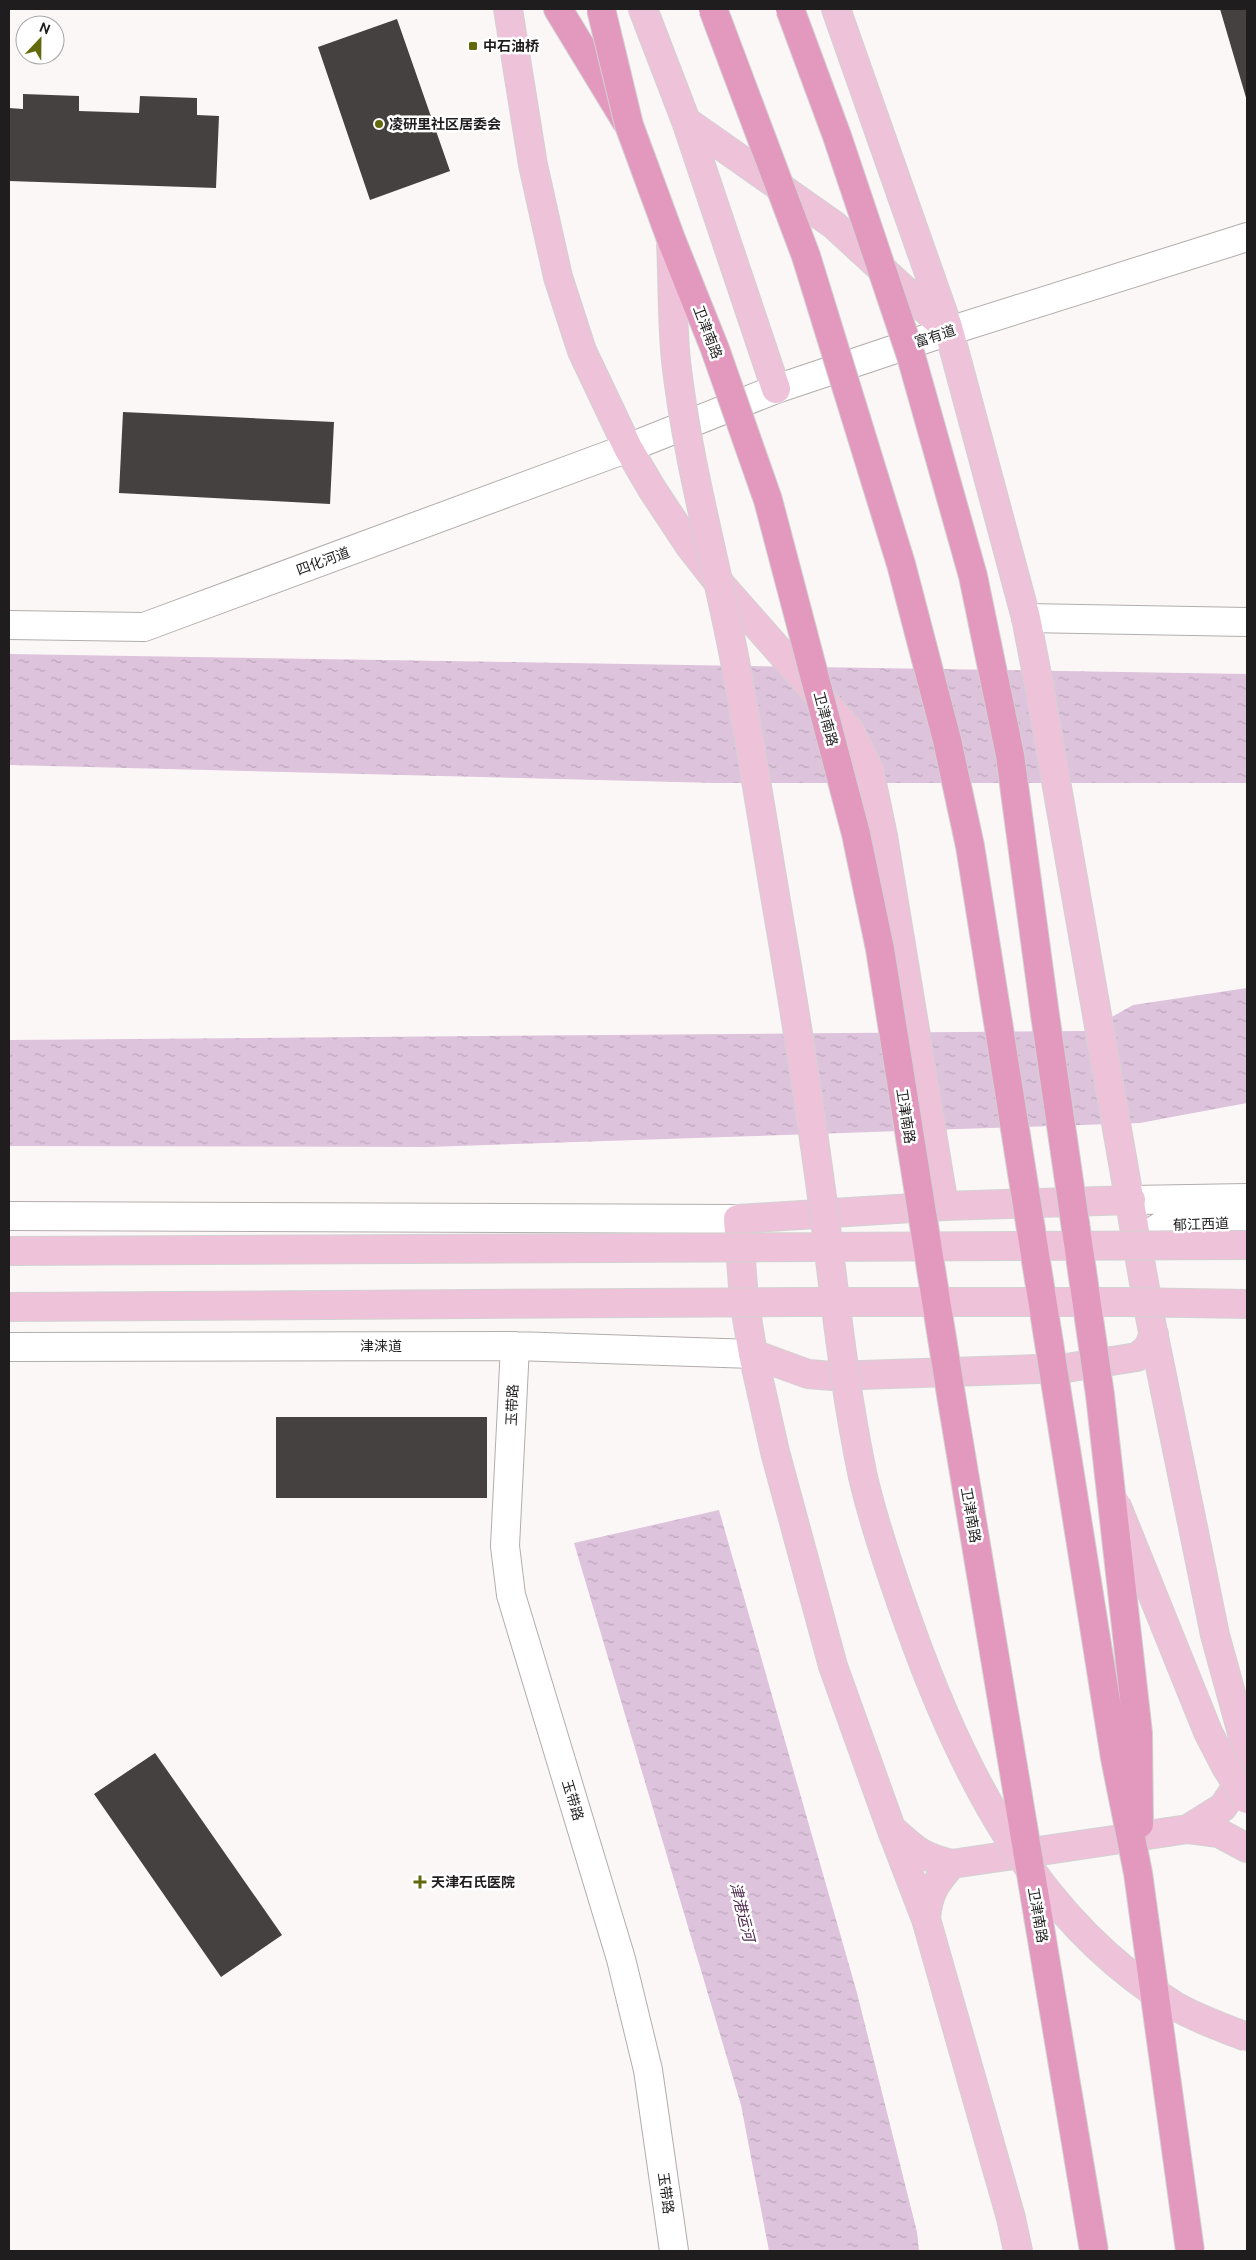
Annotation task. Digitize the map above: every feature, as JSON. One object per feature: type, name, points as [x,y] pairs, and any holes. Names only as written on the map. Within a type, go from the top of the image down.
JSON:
[{"type":"highway","points":[[558,9],[629,125]]},
{"type":"highway","name":"卫津南路","points":[[601,9],[629,125],[671,239],[715,349],[768,500],[856,834],[880,949],[954,1411],[1094,2251]]},
{"type":"highway","points":[[713,9],[806,256],[901,564],[947,740],[970,846],[1115,1758],[1138,1873],[1190,2251]]},
{"type":"highway","points":[[790,9],[837,136],[911,356],[973,576],[1010,755],[1045,1015],[1086,1294],[1111,1493],[1138,1733],[1140,1781],[1138,1873]]},
{"type":"main road","points":[[508,9],[533,166],[558,277],[582,350],[628,448],[652,489],[689,545],[850,731],[868,768],[885,846],[944,1206]]},
{"type":"main road","points":[[643,9],[686,121],[776,389]]},
{"type":"main road","points":[[836,9],[949,331],[1026,618],[1154,1334],[1215,1635],[1247,1751]]},
{"type":"main road","points":[[686,121],[834,226],[949,331]]},
{"type":"main road","points":[[671,239],[676,359],[688,443],[737,673],[804,1060],[851,1407],[863,1475],[879,1540],[931,1686],[954,1737],[1009,1841],[1034,1876],[1086,1935],[1130,1973],[1180,2008],[1247,2038]]},
{"type":"main road","points":[[1018,2251],[1011,2218],[926,1919],[833,1666],[775,1452],[753,1354],[744,1300],[738,1219],[944,1206],[1131,1200]]},
{"type":"main road","points":[[9,1251],[1247,1245]]},
{"type":"main road","points":[[9,1307],[852,1302],[1247,1304]]},
{"type":"main road","points":[[753,1354],[808,1374],[832,1376],[1066,1368],[1137,1357],[1148,1348],[1154,1334]]},
{"type":"main road","points":[[1111,1493],[1208,1732],[1226,1767],[1247,1799]]},
{"type":"main road","points":[[1188,1829],[1223,1808],[1236,1789],[1247,1762]]},
{"type":"main road","points":[[891,1828],[912,1848],[929,1859],[952,1864],[1188,1829],[1219,1833],[1247,1848]]},
{"type":"main road","points":[[926,1919],[927,1901],[936,1882],[952,1864]]},
{"type":"street","name":"富有道","points":[[628,448],[776,389],[949,331],[1247,236]]},
{"type":"street","name":"四化河道","points":[[9,625],[144,627],[628,448]]},
{"type":"street","points":[[1026,618],[1247,622]]},
{"type":"street","name":"郁江西道","points":[[1131,1200],[1247,1198]]},
{"type":"street","points":[[9,1216],[738,1219]]},
{"type":"street","name":"郁江西道","points":[[1141,1255],[1145,1244],[1159,1227],[1174,1222],[1247,1222]]},
{"type":"street","name":"津涞道","points":[[9,1347],[515,1346],[753,1354]]},
{"type":"street","name":"玉带路","points":[[515,1346],[505,1546],[512,1595],[621,1959],[648,2070],[674,2251]]},
{"type":"water","points":[[9,654],[1247,674],[1247,783],[716,783],[9,765]]},
{"type":"water","points":[[1247,988],[1247,1103],[1140,1123],[428,1147],[9,1146],[9,1040],[1087,1031],[1133,1005]]},
{"type":"water","name":"津港运河","points":[[719,1510],[857,1993],[917,2232],[919,2251],[769,2251],[741,2105],[574,1543]]},
{"type":"building","points":[[1220,9],[1247,9],[1247,101]]},
{"type":"building","points":[[397,19],[450,171],[370,200],[318,47]]},
{"type":"building","points":[[23,94],[79,96],[79,111],[139,113],[140,96],[197,98],[197,115],[219,116],[216,188],[9,181],[9,108],[23,109]]},
{"type":"building","points":[[123,412],[334,422],[330,504],[119,493]]},
{"type":"building","points":[[276,1417],[487,1417],[487,1498],[276,1498]]},
{"type":"building","points":[[155,1753],[282,1935],[221,1977],[94,1794]]},
{"type":"place","name":"中石油桥","points":[[473,46]]},
{"type":"place","name":"凌研里社区居委会","points":[[379,124]]},
{"type":"place","name":"天津石氏医院","points":[[420,1882]]}]
